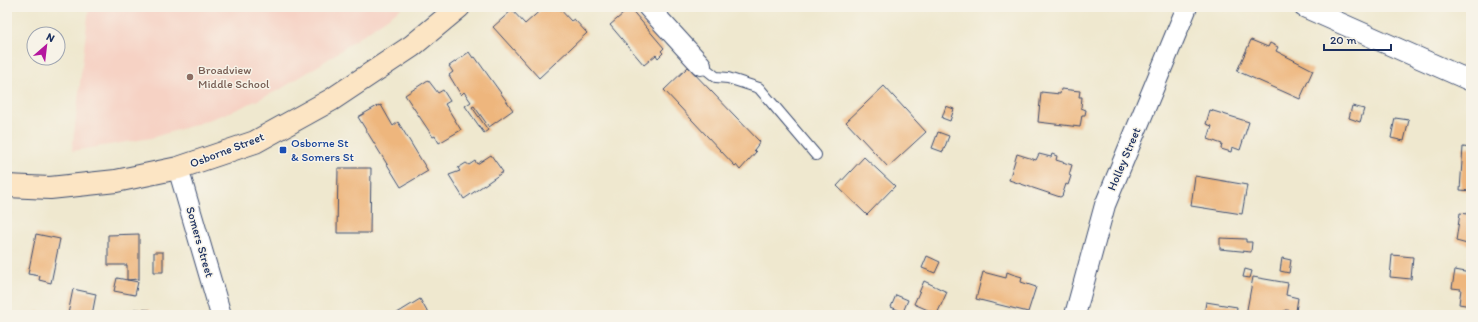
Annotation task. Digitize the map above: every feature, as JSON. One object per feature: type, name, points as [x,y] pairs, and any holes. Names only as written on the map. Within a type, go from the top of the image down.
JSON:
[{"type":"main road","name":"Osborne Street","points":[[7,186],[50,188],[102,183],[178,168],[255,142],[331,100],[412,46],[459,7]]},
{"type":"street","points":[[648,7],[702,65]]},
{"type":"street","name":"Holley Street","points":[[1075,315],[1105,205],[1187,7]]},
{"type":"street","points":[[1304,7],[1471,81]]},
{"type":"street","name":"Somers Street","points":[[178,168],[221,315]]},
{"type":"lane","points":[[702,65],[716,77],[728,78],[759,88],[816,155]]},
{"type":"shaded area","name":"Broadview Middle School","points":[[89,7],[403,7],[321,64],[279,90],[238,109],[197,124],[151,138],[72,151]]},
{"type":"building","points":[[544,7],[558,7],[571,21],[574,19],[587,33],[539,78],[493,27],[512,10],[525,24]]},
{"type":"building","points":[[630,8],[664,48],[661,51],[663,53],[658,58],[656,55],[644,65],[610,25]]},
{"type":"building","points":[[1251,40],[1268,47],[1270,43],[1278,47],[1276,51],[1313,70],[1300,99],[1237,71]]},
{"type":"building","points":[[469,52],[473,58],[475,57],[513,110],[489,127],[474,106],[472,107],[488,130],[484,133],[465,106],[471,102],[464,92],[461,95],[449,75],[453,72],[449,66]]},
{"type":"building","points":[[688,67],[760,142],[754,150],[756,152],[740,170],[664,90]]},
{"type":"building","points":[[428,80],[438,93],[443,90],[450,101],[445,104],[461,130],[439,143],[435,136],[433,137],[405,95]]},
{"type":"building","points":[[884,86],[926,132],[888,167],[846,122]]},
{"type":"building","points":[[1061,89],[1080,91],[1079,97],[1082,97],[1081,108],[1086,110],[1085,115],[1082,115],[1080,127],[1038,122],[1041,92],[1060,94]]},
{"type":"building","points":[[381,105],[393,126],[398,122],[428,171],[401,187],[358,117]]},
{"type":"building","points":[[946,106],[954,109],[950,121],[942,118]]},
{"type":"building","points":[[1352,106],[1364,109],[1360,122],[1349,118]]},
{"type":"building","points":[[1210,110],[1249,122],[1240,150],[1232,147],[1231,152],[1221,149],[1222,144],[1208,139],[1212,126],[1206,124]]},
{"type":"building","points":[[1395,118],[1409,120],[1404,141],[1391,138]]},
{"type":"building","points":[[938,132],[949,136],[943,152],[932,148]]},
{"type":"building","points":[[1463,147],[1471,148],[1471,191],[1460,190]]},
{"type":"building","points":[[1017,154],[1036,160],[1039,154],[1051,157],[1052,154],[1057,156],[1056,160],[1072,165],[1069,175],[1071,176],[1068,185],[1066,184],[1062,196],[1060,197],[1009,180]]},
{"type":"building","points":[[491,155],[503,172],[464,199],[449,175],[460,171],[458,168],[466,163],[469,165],[475,161],[477,164]]},
{"type":"building","points":[[864,157],[895,186],[867,215],[837,186]]},
{"type":"building","points":[[338,168],[371,168],[370,233],[337,233]]},
{"type":"building","points":[[1195,176],[1247,185],[1242,214],[1191,206]]},
{"type":"building","points":[[1468,212],[1471,212],[1471,245],[1456,241],[1460,213],[1468,214]]},
{"type":"building","points":[[36,234],[60,239],[51,283],[39,280],[40,276],[28,274]]},
{"type":"building","points":[[139,234],[139,279],[127,280],[127,265],[108,265],[108,235]]},
{"type":"building","points":[[1220,238],[1246,239],[1246,242],[1252,242],[1251,252],[1220,249]]},
{"type":"building","points":[[154,252],[163,252],[163,272],[154,272]]},
{"type":"building","points":[[1392,255],[1413,257],[1411,279],[1390,277]]},
{"type":"building","points":[[927,256],[940,262],[935,273],[922,268]]},
{"type":"building","points":[[1282,258],[1291,260],[1289,273],[1280,271]]},
{"type":"building","points":[[1245,269],[1252,271],[1250,278],[1243,277]]},
{"type":"building","points":[[1455,270],[1471,273],[1471,306],[1459,304],[1461,289],[1452,288]]},
{"type":"building","points":[[983,272],[1006,278],[1007,272],[1022,277],[1021,282],[1036,287],[1028,312],[976,299]]},
{"type":"building","points":[[1253,277],[1288,283],[1286,295],[1298,298],[1296,311],[1285,310],[1284,315],[1246,315]]},
{"type":"building","points":[[117,278],[138,282],[135,295],[114,291]]},
{"type":"building","points":[[924,281],[947,292],[937,314],[914,304]]},
{"type":"building","points":[[73,289],[96,294],[92,315],[68,314]]},
{"type":"building","points":[[896,295],[908,300],[903,312],[891,307]]},
{"type":"building","points":[[420,299],[429,315],[394,315]]},
{"type":"building","points":[[1206,302],[1237,307],[1236,315],[1198,315],[1198,313],[1204,314]]},
{"type":"building","points":[[134,309],[150,310],[150,315],[134,315]]},
{"type":"building","points":[[37,311],[52,314],[36,315]]},
{"type":"place","name":"Broadview Middle School","points":[[190,77]]},
{"type":"place","name":"Osborne St & Somers St","points":[[283,150]]}]
